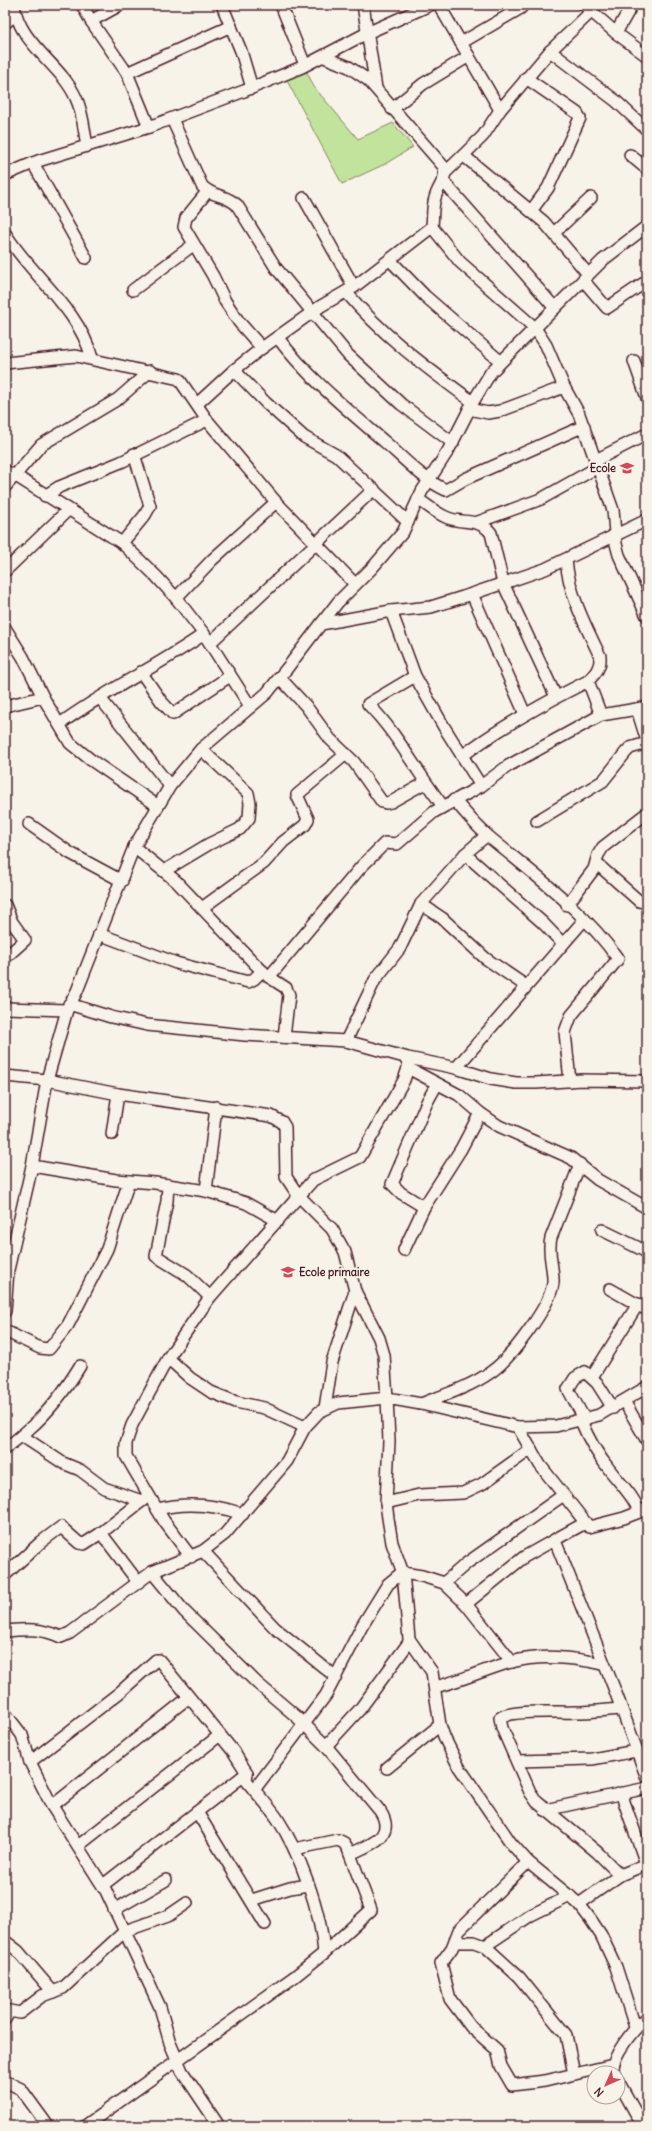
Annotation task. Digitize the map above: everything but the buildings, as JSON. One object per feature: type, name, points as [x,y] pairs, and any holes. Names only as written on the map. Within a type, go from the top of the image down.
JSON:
[{"type":"street","points":[[82,5],[91,21],[127,73],[149,127]]},
{"type":"street","points":[[91,21],[120,5]]},
{"type":"street","points":[[222,5],[231,26],[252,88]]},
{"type":"street","points":[[281,5],[305,66]]},
{"type":"street","points":[[363,5],[376,88]]},
{"type":"street","points":[[5,175],[33,164],[172,119],[252,88],[305,66],[367,33],[430,5]]},
{"type":"street","points":[[439,5],[500,110]]},
{"type":"street","points":[[616,33],[632,5]]},
{"type":"street","points":[[461,43],[521,8]]},
{"type":"street","points":[[647,56],[616,33],[587,8],[526,78],[500,110],[483,136],[444,177],[435,196],[432,227],[460,262],[535,328],[546,345],[564,387],[584,426],[613,510],[620,555],[647,616]]},
{"type":"street","points":[[5,23],[15,10],[26,36],[50,61],[77,99],[87,146]]},
{"type":"street","points":[[127,73],[231,26]]},
{"type":"street","points":[[550,51],[616,101],[647,130]]},
{"type":"street","points":[[392,109],[423,84],[469,56]]},
{"type":"street","points":[[324,57],[358,72],[376,88],[392,109],[440,162],[444,177],[555,308]]},
{"type":"street","points":[[526,78],[577,113],[580,118],[548,188],[530,211]]},
{"type":"street","points":[[172,119],[198,181],[207,192],[230,198],[237,205],[276,268],[312,313],[359,367],[401,404],[453,443]]},
{"type":"street","points":[[630,154],[647,169]]},
{"type":"street","points":[[464,156],[554,233],[607,308],[647,281]]},
{"type":"street","points":[[33,164],[86,258]]},
{"type":"street","points":[[207,192],[184,222],[184,227],[193,245],[213,276],[231,311],[262,348]]},
{"type":"street","points":[[304,198],[350,290],[364,313],[401,348],[471,406],[488,413],[500,411],[564,387]]},
{"type":"street","points":[[554,233],[591,198]]},
{"type":"street","points":[[5,1311],[8,1270],[32,1166],[47,1080],[68,1007],[77,991],[134,848],[158,806],[170,786],[202,749],[250,706],[267,693],[321,624],[355,584],[389,549],[408,522],[418,500],[453,443],[484,382],[500,361],[586,277],[647,226]]},
{"type":"street","points":[[197,404],[234,370],[262,348],[312,313],[350,290],[432,227]]},
{"type":"street","points":[[5,233],[62,301],[88,346],[92,358]]},
{"type":"street","points":[[133,290],[193,245]]},
{"type":"street","points":[[390,260],[425,296],[500,361]]},
{"type":"street","points":[[278,338],[300,366],[332,396],[408,462],[444,489],[448,490],[465,479],[584,426]]},
{"type":"street","points":[[5,363],[76,356],[92,358],[179,379],[207,420],[276,502],[355,584]]},
{"type":"street","points":[[634,361],[647,398]]},
{"type":"street","points":[[234,370],[266,403],[304,437],[336,455],[408,522]]},
{"type":"street","points":[[5,487],[41,445],[118,398],[150,371]]},
{"type":"street","points":[[46,496],[59,488],[121,462],[134,454],[207,420]]},
{"type":"street","points":[[478,522],[541,499],[597,463],[647,434]]},
{"type":"street","points":[[122,543],[146,515],[150,506],[134,454]]},
{"type":"street","points":[[5,471],[16,476],[122,543],[176,598],[207,639],[250,706]]},
{"type":"street","points":[[60,724],[141,672],[207,639],[374,489]]},
{"type":"street","points":[[418,500],[446,518],[478,522],[486,527],[491,533],[503,583],[556,697]]},
{"type":"street","points":[[176,598],[212,560],[276,502]]},
{"type":"street","points":[[5,571],[68,510]]},
{"type":"street","points":[[321,624],[391,611],[431,607],[472,594],[566,560],[647,520]]},
{"type":"street","points":[[462,756],[525,714],[588,681],[598,670],[601,663],[600,656],[567,578],[566,560]]},
{"type":"street","points":[[472,594],[525,714]]},
{"type":"street","points":[[391,611],[415,676],[481,786]]},
{"type":"street","points":[[5,628],[23,657],[43,697],[70,743],[91,760],[158,806]]},
{"type":"street","points":[[141,672],[160,701],[173,714],[230,676]]},
{"type":"street","points":[[415,676],[368,704],[387,725],[425,783],[443,806]]},
{"type":"street","points":[[280,678],[306,706],[330,739],[346,754],[361,772],[380,800],[384,803],[404,796],[425,783]]},
{"type":"street","points":[[588,681],[601,715]]},
{"type":"street","points":[[5,706],[43,697]]},
{"type":"street","points":[[100,698],[170,786]]},
{"type":"street","points":[[99,934],[176,963],[248,982],[265,974],[381,845],[387,842],[393,845],[397,844],[443,806],[481,786],[508,766],[601,715],[642,708],[647,742],[630,748],[603,781],[537,821]]},
{"type":"street","points":[[164,871],[209,844],[240,829],[248,821],[250,808],[248,793],[202,749]]},
{"type":"street","points":[[202,908],[264,863],[283,842],[305,825],[308,819],[297,795],[346,754]]},
{"type":"street","points":[[454,800],[487,835],[516,858],[584,920],[618,959],[576,1008],[566,1026],[565,1032],[570,1081]]},
{"type":"street","points":[[567,905],[577,894],[596,863],[598,855],[603,847],[647,813]]},
{"type":"street","points":[[29,824],[37,831],[76,856],[122,881]]},
{"type":"street","points":[[346,1040],[375,980],[400,948],[421,904],[465,854],[487,835]]},
{"type":"street","points":[[134,848],[164,871],[202,908],[265,974],[286,988],[289,992],[284,1037]]},
{"type":"street","points":[[465,854],[543,923],[563,944]]},
{"type":"street","points":[[596,863],[639,901],[647,903]]},
{"type":"street","points":[[421,904],[442,918],[470,946],[485,958],[526,986]]},
{"type":"street","points":[[5,905],[12,922],[25,940],[5,958]]},
{"type":"street","points":[[456,1068],[584,920]]},
{"type":"street","points":[[7,1006],[68,1007],[147,1025],[284,1037],[346,1040],[408,1063],[456,1068],[491,1079],[516,1082],[647,1081]]},
{"type":"street","points":[[408,1063],[437,1084],[462,1097],[480,1113],[499,1126],[564,1154],[580,1164],[598,1180],[647,1208]]},
{"type":"street","points":[[191,1557],[157,1509],[146,1498],[126,1456],[126,1443],[132,1425],[168,1358],[210,1297],[278,1221],[298,1195],[313,1180],[360,1157],[404,1080],[408,1063]]},
{"type":"street","points":[[5,1076],[47,1080],[118,1094],[271,1116],[283,1122],[285,1127],[286,1177],[298,1195],[337,1237],[345,1252],[355,1291],[379,1338],[384,1355],[389,1441],[386,1503],[392,1543],[403,1573],[410,1641],[431,1669],[440,1725],[445,1739],[463,1773],[492,1818],[511,1843],[528,1862],[579,1904],[601,1935],[609,1950],[636,2027]]},
{"type":"street","points":[[424,1207],[401,1193],[392,1184],[427,1102],[437,1084]]},
{"type":"street","points":[[112,1134],[118,1094]]},
{"type":"street","points":[[206,1191],[216,1107]]},
{"type":"street","points":[[404,1250],[424,1207],[461,1149],[480,1113]]},
{"type":"street","points":[[421,1404],[465,1387],[491,1372],[502,1362],[535,1322],[545,1306],[553,1284],[550,1249],[551,1238],[580,1164]]},
{"type":"street","points":[[32,1166],[206,1191],[246,1203],[278,1221]]},
{"type":"street","points":[[5,1331],[40,1348],[49,1348],[55,1344],[68,1325],[107,1249],[129,1181]]},
{"type":"street","points":[[168,1185],[163,1226],[156,1256],[187,1275],[210,1297]]},
{"type":"street","points":[[602,1230],[647,1252]]},
{"type":"street","points":[[592,1377],[643,1307],[610,1289]]},
{"type":"street","points":[[325,1408],[332,1362],[355,1291]]},
{"type":"street","points":[[168,1358],[190,1378],[211,1392],[236,1402],[264,1408],[306,1427]]},
{"type":"street","points":[[5,1449],[22,1436],[57,1400],[80,1366]]},
{"type":"street","points":[[613,1408],[592,1377],[585,1372],[576,1378],[568,1387],[600,1458],[638,1508],[642,1510]]},
{"type":"street","points":[[5,1631],[26,1629],[44,1630],[61,1637],[77,1628],[152,1572],[203,1551],[225,1534],[243,1514],[287,1461],[306,1427],[325,1408],[338,1403],[387,1398],[421,1404],[518,1427],[556,1426],[583,1420],[613,1408],[647,1387]]},
{"type":"street","points":[[624,1401],[647,1441]]},
{"type":"street","points":[[518,1427],[562,1496],[589,1527],[642,1510]]},
{"type":"street","points":[[22,1436],[63,1463],[84,1473],[104,1488],[146,1498]]},
{"type":"street","points":[[386,1503],[419,1495],[463,1493],[488,1479],[531,1449]]},
{"type":"street","points":[[444,1583],[467,1563],[562,1496]]},
{"type":"street","points":[[5,1575],[60,1528],[79,1543],[84,1544],[102,1533],[146,1498]]},
{"type":"street","points":[[157,1509],[199,1504],[219,1506],[243,1514]]},
{"type":"street","points":[[466,1604],[524,1557],[585,1523]]},
{"type":"street","points":[[102,1533],[138,1582]]},
{"type":"street","points":[[556,1539],[556,1543],[647,1778]]},
{"type":"street","points":[[203,1551],[275,1628],[336,1677]]},
{"type":"street","points":[[152,1572],[184,1611],[257,1683],[304,1724],[326,1746],[384,1817],[386,1826],[381,1837],[372,1844],[350,1854]]},
{"type":"street","points":[[254,1790],[326,1695],[374,1606],[391,1580],[403,1573],[444,1583],[466,1604],[512,1662]]},
{"type":"street","points":[[326,1746],[352,1719],[410,1641]]},
{"type":"street","points":[[435,1687],[469,1678],[512,1662],[562,1656],[603,1664]]},
{"type":"street","points":[[30,1762],[119,1693],[156,1660],[161,1663],[233,1752],[247,1773],[246,1780],[276,1817],[294,1849],[308,1885],[320,1923],[324,1952]]},
{"type":"street","points":[[52,1806],[188,1698]]},
{"type":"street","points":[[620,1875],[597,1852],[545,1810],[533,1797],[502,1728],[501,1717],[542,1712],[589,1712],[621,1709]]},
{"type":"street","points":[[5,1713],[22,1735],[30,1762],[52,1806],[103,1885],[160,2007],[182,2071],[219,2126]]},
{"type":"street","points":[[387,1768],[440,1725]]},
{"type":"street","points":[[78,1846],[220,1735]]},
{"type":"street","points":[[517,1760],[592,1759],[636,1751]]},
{"type":"street","points":[[103,1885],[247,1773]]},
{"type":"street","points":[[545,1810],[647,1788]]},
{"type":"street","points":[[579,1904],[620,1875],[647,1864],[621,1793]]},
{"type":"street","points":[[197,1812],[222,1855],[252,1900],[265,1924]]},
{"type":"street","points":[[85,2126],[294,1977],[371,1910],[346,1845],[339,1840],[294,1849]]},
{"type":"street","points":[[528,1862],[459,1930],[455,1942],[441,1963],[450,1999],[471,2027],[497,2050],[501,2066],[511,2085],[519,2086],[586,2072]]},
{"type":"street","points":[[114,1910],[166,1880]]},
{"type":"street","points":[[252,1900],[290,1888],[308,1885]]},
{"type":"street","points":[[485,1946],[531,1915],[570,1896]]},
{"type":"street","points":[[5,2019],[10,2011],[20,2013],[42,1996],[68,1984],[125,1931],[168,1916],[188,1903]]},
{"type":"street","points":[[5,1941],[18,1951],[53,1992]]},
{"type":"street","points":[[455,1942],[474,1942],[485,1946],[519,1977],[566,2034],[574,2074]]},
{"type":"street","points":[[616,2065],[636,2027],[647,2018]]},
{"type":"street","points":[[5,2081],[21,2089],[48,2126]]},
{"type":"street","points":[[626,2094],[644,2124]]},
{"type":"green space","points":[[305,68],[314,87],[358,139],[393,123],[413,147],[385,164],[342,184],[285,77]]},
{"type":"place","name":"Ecole","points":[[627,468]]},
{"type":"place","name":"Ecole primaire","points":[[288,1272]]}]
